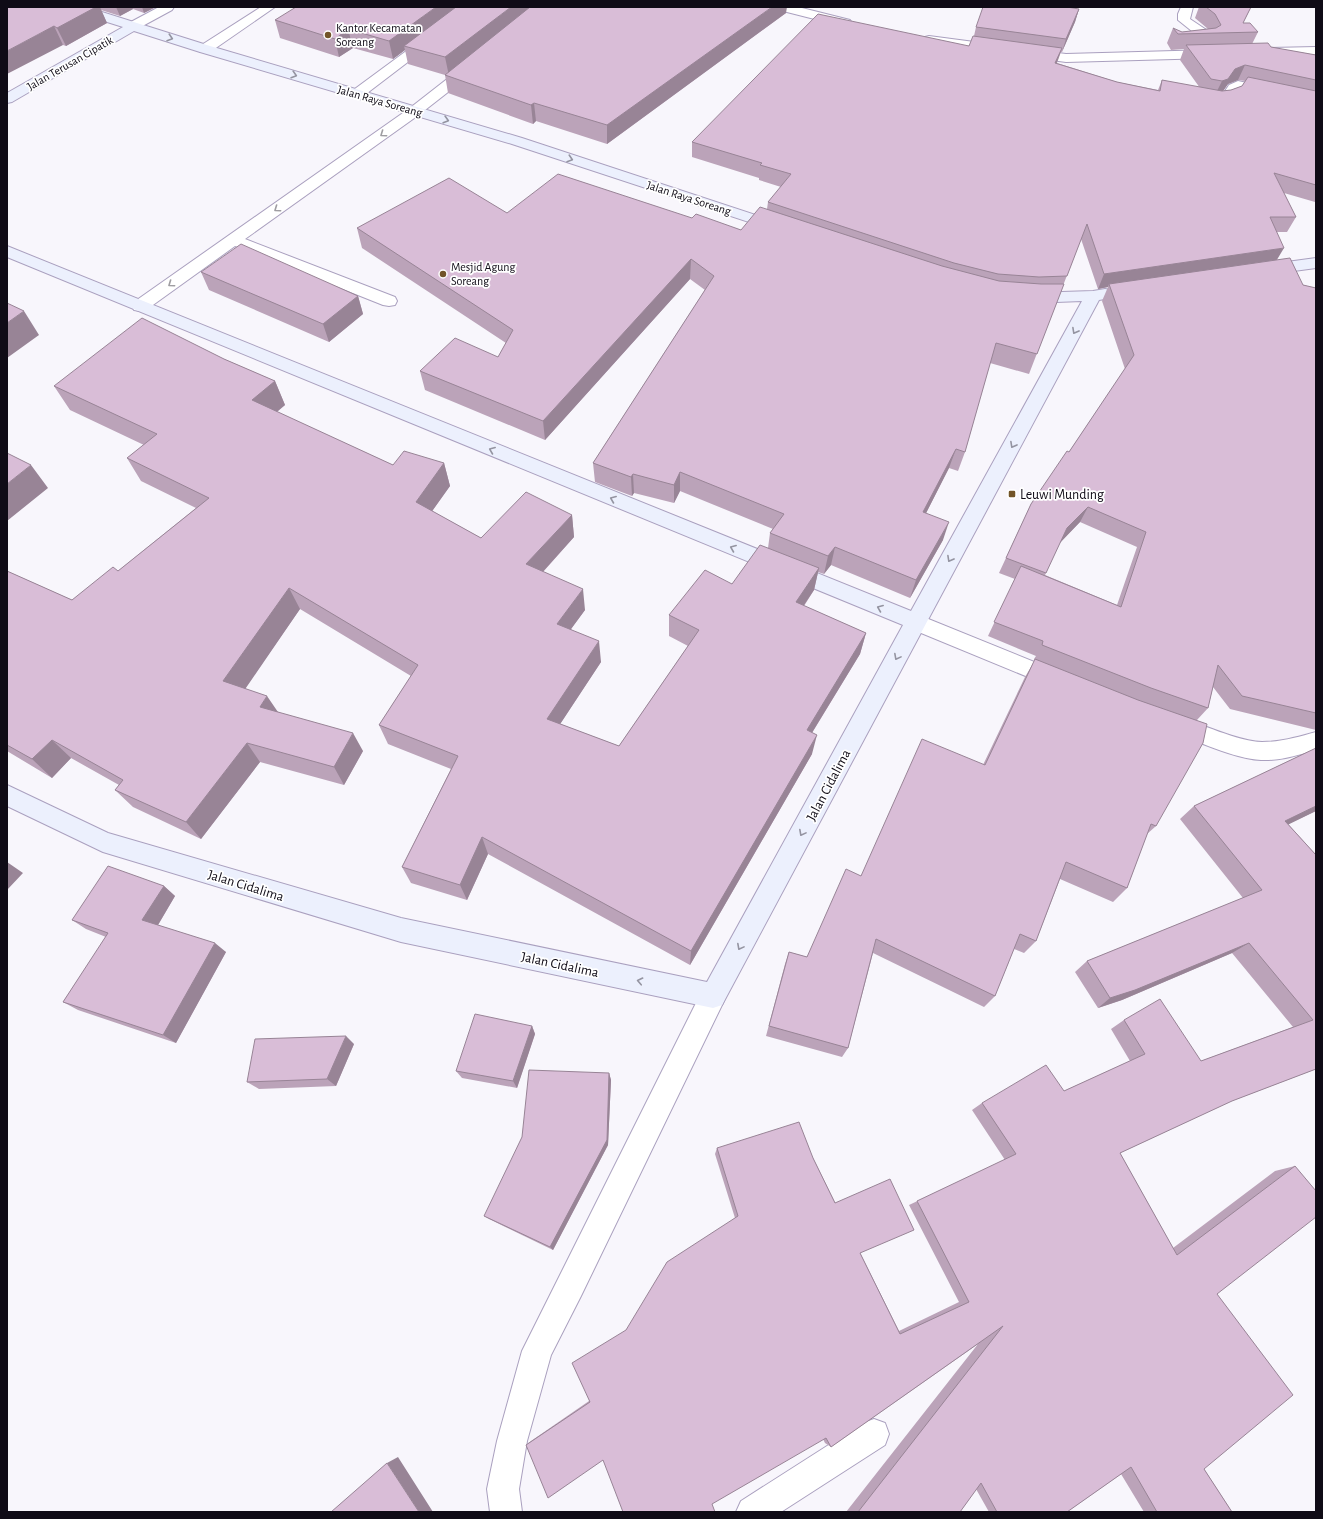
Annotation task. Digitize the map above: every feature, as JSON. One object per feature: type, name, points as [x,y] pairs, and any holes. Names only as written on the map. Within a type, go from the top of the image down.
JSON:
[{"type":"main road","name":"Jalan Raya Soreang","points":[[73,7],[205,49],[517,141],[794,233]]},
{"type":"main road","name":"Jalan Terusan Cipatik","points":[[7,100],[133,26]]},
{"type":"main road","points":[[7,251],[916,622]]},
{"type":"main road","points":[[1253,272],[1316,263]]},
{"type":"main road","points":[[1013,296],[1034,298],[1093,296],[1122,292]]},
{"type":"main road","name":"Jalan Cidalima","points":[[7,795],[103,842],[401,930],[713,996],[1093,296]]},
{"type":"street","points":[[133,26],[168,7]]},
{"type":"street","points":[[205,49],[269,7]]},
{"type":"street","points":[[357,94],[474,7]]},
{"type":"street","points":[[783,7],[861,27]]},
{"type":"street","points":[[1179,42],[1206,39],[1204,34],[1184,20],[1184,14],[1187,7]]},
{"type":"street","points":[[918,38],[1033,55],[1066,58],[1097,54],[1222,53]]},
{"type":"street","points":[[1094,71],[1099,46],[1110,44]]},
{"type":"street","points":[[1253,52],[1316,51]]},
{"type":"street","points":[[140,306],[415,111],[477,61]]},
{"type":"street","points":[[1201,98],[1216,101],[1225,100],[1232,95],[1234,88],[1238,85],[1316,102]]},
{"type":"street","points":[[234,240],[389,301]]},
{"type":"street","points":[[916,622],[1075,687]]},
{"type":"street","points":[[1162,720],[1246,749],[1262,752],[1287,750],[1316,741]]},
{"type":"street","points":[[506,1512],[503,1489],[504,1482],[512,1441],[537,1352],[713,996]]},
{"type":"street","points":[[752,1512],[874,1434]]},
{"type":"building","points":[[7,7],[96,7],[57,28],[54,26],[7,51]]},
{"type":"building","points":[[296,7],[436,7],[389,41],[348,29],[335,39],[275,20]]},
{"type":"building","points":[[456,7],[511,7],[445,57],[404,46]]},
{"type":"building","points":[[530,7],[772,7],[607,125],[534,103],[531,105],[445,75]]},
{"type":"building","points":[[983,7],[1067,7],[1079,9],[1066,39],[976,27]]},
{"type":"building","points":[[1206,7],[1251,7],[1243,23],[1250,23],[1258,32],[1178,34],[1173,28],[1182,32],[1216,28],[1221,25],[1215,14]]},
{"type":"building","points":[[818,14],[969,46],[973,36],[1062,48],[1055,63],[1117,82],[1160,91],[1162,80],[1222,91],[1231,90],[1242,86],[1248,77],[1316,91],[1316,185],[1274,173],[1296,217],[1270,217],[1284,248],[1104,274],[1087,224],[1067,276],[1039,277],[998,274],[954,263],[768,202],[791,174],[760,165],[762,163],[692,142]]},
{"type":"building","points":[[1268,43],[1271,47],[1316,55],[1316,80],[1245,65],[1235,69],[1228,79],[1222,81],[1211,79],[1186,45]]},
{"type":"building","points":[[558,174],[692,218],[696,214],[741,230],[760,207],[942,266],[999,281],[1064,284],[1037,354],[996,343],[965,452],[956,449],[923,512],[949,522],[916,580],[835,547],[828,556],[770,533],[784,514],[680,472],[674,485],[633,474],[631,477],[593,463],[714,276],[691,259],[543,421],[420,371],[455,338],[498,357],[513,330],[357,228],[449,178],[507,213]]},
{"type":"building","points":[[241,244],[358,296],[323,324],[201,272]]},
{"type":"building","points":[[1290,258],[1303,285],[1316,288],[1316,713],[1242,696],[1218,665],[1208,708],[1151,688],[1042,645],[1043,641],[994,622],[1021,566],[1121,607],[1146,532],[1088,507],[1067,528],[1046,573],[1006,558],[1031,504],[1067,451],[1069,452],[1134,355],[1109,284]]},
{"type":"building","points":[[7,303],[24,311],[7,323]]},
{"type":"building","points":[[142,318],[224,359],[275,381],[252,400],[393,465],[404,451],[444,463],[416,502],[481,538],[526,492],[572,515],[526,564],[583,589],[557,624],[599,641],[547,719],[619,746],[699,630],[669,615],[705,570],[732,584],[760,545],[819,568],[796,602],[866,633],[807,730],[817,735],[691,951],[482,837],[460,885],[402,867],[458,756],[379,725],[418,665],[289,588],[223,681],[267,696],[260,707],[353,733],[334,767],[247,743],[186,822],[115,790],[123,780],[52,740],[32,759],[7,745],[7,571],[72,600],[113,567],[118,571],[209,498],[127,458],[157,434],[54,386]]},
{"type":"building","points":[[7,453],[31,465],[7,484]]},
{"type":"building","points":[[1035,659],[1138,700],[1207,724],[1203,743],[1156,826],[1151,824],[1127,888],[1066,862],[1036,941],[1020,934],[995,996],[876,939],[848,1048],[769,1026],[789,952],[807,957],[846,869],[861,876],[922,739],[985,765]]},
{"type":"building","points":[[1316,748],[1316,806],[1285,821],[1316,855],[1316,1069],[1232,1101],[1120,1153],[1177,1255],[1295,1166],[1316,1191],[1316,1217],[1217,1294],[1293,1395],[1204,1469],[1232,1512],[1157,1512],[1131,1467],[1067,1512],[997,1512],[981,1483],[960,1512],[858,1512],[1003,1326],[831,1447],[826,1438],[712,1504],[715,1512],[623,1512],[603,1460],[548,1498],[526,1445],[590,1402],[572,1363],[626,1330],[667,1262],[738,1216],[717,1148],[799,1122],[813,1158],[835,1203],[890,1179],[914,1230],[860,1253],[900,1334],[969,1302],[917,1201],[1016,1154],[982,1103],[1046,1065],[1064,1091],[1145,1054],[1124,1020],[1160,999],[1201,1061],[1313,1020],[1249,943],[1135,990],[1110,998],[1087,961],[1262,890],[1194,806]]},
{"type":"building","points":[[108,866],[164,886],[142,920],[215,943],[163,1035],[63,1002],[108,933],[72,920]]},
{"type":"building","points":[[475,1014],[532,1026],[513,1081],[456,1071]]},
{"type":"building","points":[[346,1036],[327,1079],[247,1082],[255,1039]]},
{"type":"building","points":[[529,1070],[609,1073],[607,1140],[550,1247],[484,1216],[522,1137]]},
{"type":"building","points":[[387,1463],[419,1512],[331,1512]]},
{"type":"place","name":"Kantor Kecamatan Soreang","points":[[328,35]]},
{"type":"place","name":"Mesjid Agung Soreang","points":[[443,274]]},
{"type":"place","name":"Leuwi Munding","points":[[1012,494]]}]
